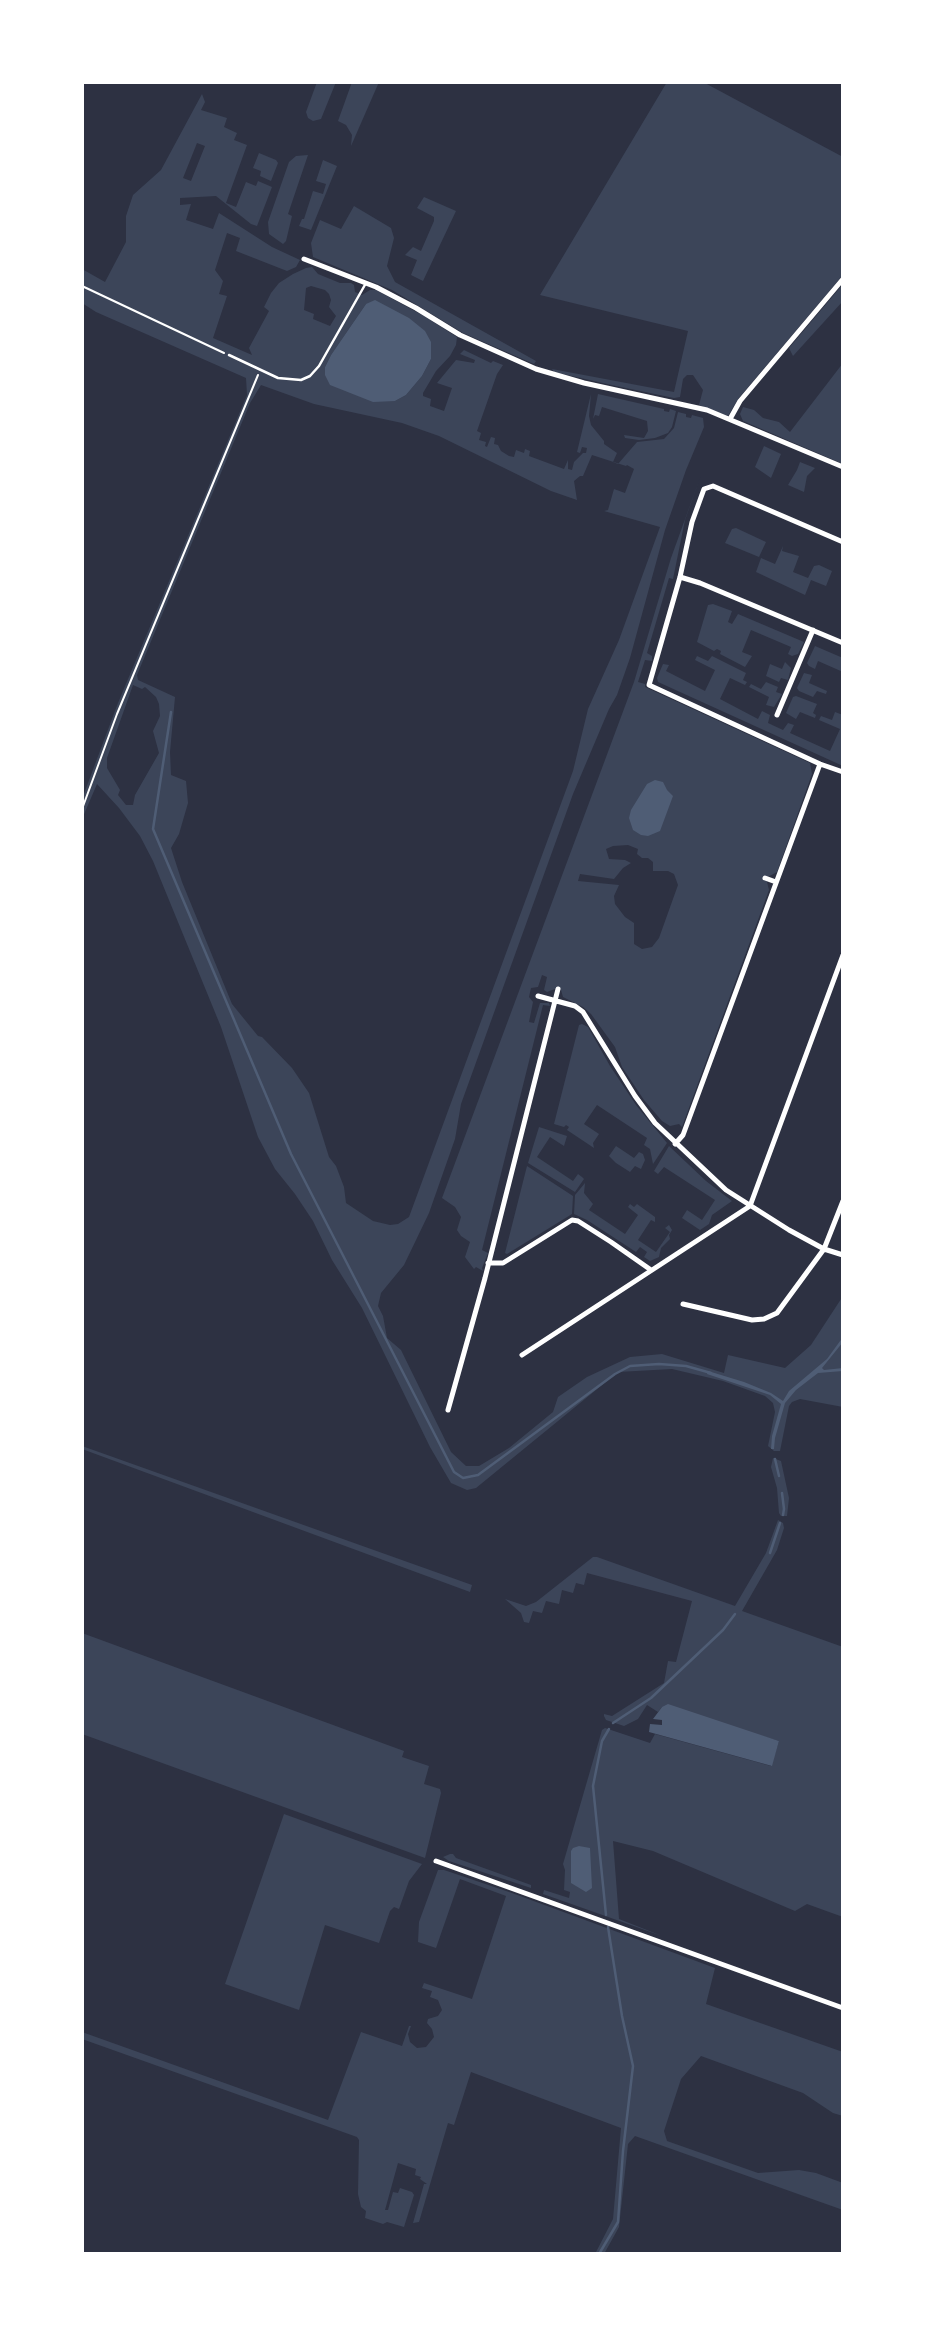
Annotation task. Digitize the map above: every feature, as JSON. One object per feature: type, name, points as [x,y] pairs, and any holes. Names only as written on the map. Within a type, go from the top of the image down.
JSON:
[{"type":"street","points":[[304,260],[366,283],[416,307],[472,342],[536,369],[584,383],[707,410],[843,467]]},
{"type":"street","points":[[730,419],[740,401],[843,279]]},
{"type":"street","points":[[843,542],[708,486],[701,495],[692,522],[680,577],[649,685],[820,764],[843,772]]},
{"type":"street","points":[[680,577],[701,583],[843,643]]},
{"type":"street","points":[[777,715],[813,630]]},
{"type":"street","points":[[675,1144],[683,1135],[820,764]]},
{"type":"street","points":[[765,878],[776,882]]},
{"type":"street","points":[[522,1355],[750,1206],[843,955]]},
{"type":"street","points":[[448,1410],[558,989]]},
{"type":"street","points":[[538,996],[575,1006],[583,1012],[648,1113],[675,1144],[726,1190],[824,1249],[843,1255]]},
{"type":"street","points":[[611,1058],[618,1054]]},
{"type":"street","points":[[683,1304],[752,1320],[764,1320],[777,1312],[824,1249],[843,1201]]},
{"type":"street","points":[[488,1263],[503,1263],[572,1220],[578,1221],[651,1270]]},
{"type":"street","points":[[436,1861],[843,2008]]},
{"type":"lane","points":[[229,355],[278,378],[300,380],[310,376],[319,366],[366,283]]},
{"type":"path","points":[[82,286],[229,355]]},
{"type":"path","points":[[82,809],[117,714],[259,371]]},
{"type":"shaded area","points":[[317,82],[336,82],[321,119],[313,121],[308,118],[306,112]]},
{"type":"shaded area","points":[[352,82],[379,82],[351,146],[352,135],[346,125],[338,121]]},
{"type":"shaded area","points":[[667,82],[703,82],[843,157],[843,275],[738,399],[728,416],[699,405],[703,390],[693,375],[687,375],[683,379],[680,397],[674,398],[554,372],[552,369],[674,392],[688,331],[540,295]]},
{"type":"shaded area","points":[[202,94],[205,102],[201,110],[227,118],[224,127],[237,133],[234,140],[247,145],[226,203],[236,207],[246,182],[256,186],[258,181],[272,187],[257,226],[216,196],[180,198],[180,205],[191,204],[186,220],[213,229],[219,213],[272,247],[300,260],[296,267],[287,271],[236,251],[240,238],[227,233],[215,270],[223,281],[219,294],[227,296],[213,338],[252,355],[249,348],[269,311],[264,307],[271,293],[279,283],[293,274],[312,267],[318,274],[340,283],[351,283],[355,292],[362,295],[376,290],[457,337],[450,356],[436,371],[423,393],[423,396],[431,399],[430,406],[444,411],[452,388],[437,383],[456,360],[474,363],[475,360],[460,354],[464,350],[491,363],[493,361],[503,365],[497,374],[477,431],[481,433],[479,440],[486,442],[485,446],[487,447],[491,437],[495,438],[494,444],[509,456],[514,457],[516,450],[524,453],[525,449],[530,451],[529,456],[564,469],[568,460],[568,469],[572,470],[574,462],[586,453],[587,448],[582,447],[580,453],[577,452],[591,394],[591,425],[604,444],[617,453],[613,462],[592,455],[583,476],[574,481],[577,500],[551,491],[439,436],[402,423],[314,404],[261,385],[250,403],[137,675],[138,680],[175,697],[170,752],[171,775],[186,781],[188,803],[179,834],[171,848],[182,882],[232,1004],[258,1036],[292,1068],[309,1093],[329,1157],[336,1166],[344,1187],[346,1203],[373,1221],[390,1225],[398,1224],[409,1217],[573,771],[588,709],[619,640],[660,527],[604,511],[608,510],[614,489],[625,493],[634,469],[618,464],[637,442],[664,439],[674,428],[678,412],[686,414],[686,417],[691,418],[692,415],[703,418],[704,427],[665,530],[630,658],[617,695],[573,794],[461,1104],[455,1139],[429,1213],[404,1265],[381,1293],[378,1306],[383,1316],[387,1338],[401,1350],[451,1452],[466,1466],[479,1466],[509,1448],[553,1412],[558,1397],[587,1377],[630,1357],[662,1354],[724,1373],[728,1355],[785,1368],[811,1345],[843,1296],[843,1407],[800,1399],[792,1402],[780,1451],[774,1451],[768,1446],[775,1412],[773,1403],[765,1396],[723,1381],[672,1369],[618,1372],[476,1488],[467,1490],[451,1483],[430,1447],[362,1308],[332,1260],[313,1221],[275,1169],[258,1137],[221,1027],[153,861],[140,836],[97,784],[82,819],[82,799],[118,703],[247,395],[246,378],[96,312],[82,303],[82,269],[105,282],[126,242],[126,216],[133,195],[161,170]],"holes":[[[197,143],[205,146],[191,181],[183,178]],[[311,286],[329,294],[329,307],[336,316],[330,326],[313,319],[314,314],[304,310],[306,288]],[[366,304],[431,359],[422,376],[406,395],[395,401],[325,367]],[[133,685],[142,689],[145,687],[156,697],[159,704],[160,716],[153,731],[159,753],[135,795],[133,805],[126,805],[118,795],[120,790],[107,768],[107,758]]]},
{"type":"shaded area","points":[[259,153],[278,163],[271,181],[260,176],[261,171],[253,168]]},
{"type":"shaded area","points":[[308,155],[288,214],[292,216],[283,244],[269,234],[268,222],[289,162],[296,156]]},
{"type":"shaded area","points":[[323,160],[337,166],[311,230],[299,226],[313,191],[323,194],[326,184],[316,181]]},
{"type":"shaded area","points":[[424,197],[456,211],[423,281],[411,275],[417,260],[405,255],[413,247],[421,251],[434,221],[434,217],[417,208]]},
{"type":"shaded area","points":[[354,206],[391,228],[394,238],[387,266],[395,282],[536,361],[534,364],[463,333],[392,290],[313,257],[311,243],[320,220],[341,229]]},
{"type":"shaded area","points":[[843,284],[843,301],[793,356],[789,348]]},
{"type":"shaded area","points":[[375,300],[409,318],[425,331],[431,342],[431,359],[422,376],[406,395],[395,401],[373,402],[330,385],[325,375],[325,367],[331,355],[366,304]]},
{"type":"shaded area","points":[[843,363],[843,464],[743,421],[740,414],[743,407],[754,410],[763,418],[779,422],[790,432]]},
{"type":"shaded area","points":[[598,394],[664,411],[676,411],[672,427],[668,433],[655,438],[639,440],[625,438],[624,435],[644,438],[648,431],[647,421],[602,407],[599,416],[595,415],[593,419]]},
{"type":"shaded area","points":[[764,446],[781,454],[771,478],[755,467]]},
{"type":"shaded area","points":[[800,462],[815,468],[807,476],[804,492],[788,485]]},
{"type":"shaded area","points":[[701,475],[685,520],[673,579],[669,578],[647,653],[652,656],[652,661],[645,660],[638,682],[810,763],[812,774],[777,872],[766,878],[769,890],[682,1127],[679,1124],[670,1126],[662,1121],[644,1100],[622,1067],[615,1047],[591,1014],[563,997],[561,990],[544,990],[547,977],[542,975],[538,987],[531,988],[529,997],[533,1002],[529,1022],[534,1023],[540,1003],[549,1003],[550,1006],[543,1005],[482,1250],[488,1253],[483,1271],[476,1267],[474,1269],[465,1257],[470,1242],[457,1230],[461,1217],[455,1207],[442,1198],[634,682],[671,558]],"holes":[[[628,845],[638,849],[637,854],[653,862],[653,871],[668,871],[674,874],[678,885],[659,938],[652,947],[642,949],[634,944],[634,923],[625,917],[615,904],[614,896],[619,885],[578,881],[580,874],[614,879],[631,863],[609,859],[606,849]]]},
{"type":"shaded area","points":[[736,528],[766,542],[759,557],[725,543],[732,529]]},
{"type":"shaded area","points":[[783,546],[782,551],[799,556],[793,572],[808,578],[814,566],[819,565],[832,571],[826,586],[811,580],[805,595],[756,572],[761,558],[775,564]]},
{"type":"shaded area","points":[[713,604],[732,611],[728,622],[732,624],[738,614],[804,642],[798,654],[788,654],[791,647],[751,630],[742,652],[752,656],[745,667],[720,654],[721,651],[714,651],[697,642],[708,605]]},
{"type":"shaded area","points":[[815,646],[843,658],[843,672],[818,661],[815,669],[809,666],[807,663]]},
{"type":"shaded area","points":[[697,656],[708,661],[712,656],[746,673],[743,680],[747,682],[745,685],[730,678],[720,699],[758,719],[762,711],[770,715],[768,723],[783,730],[788,723],[794,725],[790,733],[830,751],[840,729],[819,720],[821,716],[832,720],[835,712],[843,715],[843,766],[658,682],[663,664],[669,665],[666,671],[705,691],[715,670],[695,660]]},
{"type":"shaded area","points":[[785,662],[791,668],[788,680],[781,678],[779,682],[766,676],[770,664],[782,669]]},
{"type":"shaded area","points":[[804,673],[812,675],[809,683],[827,691],[826,694],[817,691],[813,697],[799,691],[797,688]]},
{"type":"shaded area","points":[[766,682],[778,687],[776,692],[782,694],[774,707],[766,705],[769,697],[749,687],[751,684],[761,689]]},
{"type":"shaded area","points":[[796,696],[817,704],[813,713],[815,718],[800,712],[796,719],[786,713]]},
{"type":"shaded area","points":[[655,780],[663,782],[673,796],[660,831],[648,836],[641,835],[633,830],[629,818],[631,810],[647,784]]},
{"type":"shaded area","points":[[579,1025],[588,1027],[636,1105],[667,1143],[653,1164],[650,1149],[644,1145],[647,1138],[597,1105],[584,1124],[599,1134],[593,1143],[594,1148],[567,1130],[569,1127],[566,1125],[564,1127],[554,1124]]},
{"type":"shaded area","points":[[539,1127],[567,1136],[564,1146],[550,1137],[537,1157],[573,1181],[578,1174],[582,1177],[584,1179],[575,1192],[528,1163]]},
{"type":"shaded area","points":[[616,1146],[634,1158],[639,1152],[643,1154],[645,1160],[641,1169],[635,1166],[630,1172],[616,1163],[609,1156]]},
{"type":"shaded area","points":[[669,1146],[732,1201],[712,1215],[709,1224],[700,1230],[682,1218],[687,1210],[702,1220],[715,1200],[664,1167],[658,1174],[654,1171]]},
{"type":"shaded area","points":[[527,1166],[573,1196],[572,1214],[507,1254],[505,1253]]},
{"type":"shaded area","points":[[585,1183],[584,1193],[593,1204],[589,1210],[625,1234],[638,1215],[628,1207],[630,1204],[634,1207],[637,1204],[655,1217],[655,1222],[651,1220],[638,1240],[656,1252],[670,1232],[665,1228],[669,1225],[672,1230],[670,1239],[661,1248],[659,1257],[650,1261],[644,1257],[647,1252],[640,1247],[636,1252],[574,1214],[575,1195]]},
{"type":"shaded area","points":[[843,1337],[843,1342],[822,1368],[843,1368],[843,1371],[818,1373],[796,1390],[785,1403],[774,1449],[771,1449],[772,1436],[781,1404],[770,1395],[707,1374],[708,1371],[744,1382],[783,1401],[789,1391],[827,1359]]},
{"type":"shaded area","points":[[82,1446],[472,1585],[470,1592],[82,1449]]},
{"type":"shaded area","points":[[773,1458],[781,1461],[789,1498],[787,1516],[781,1516],[779,1513],[777,1488],[771,1467]]},
{"type":"shaded area","points":[[778,1520],[783,1523],[784,1528],[777,1550],[742,1611],[843,1647],[843,1917],[807,1904],[795,1911],[653,1851],[613,1841],[619,1919],[662,1936],[543,1894],[544,1890],[569,1898],[570,1892],[564,1890],[563,1864],[602,1730],[605,1728],[650,1743],[655,1734],[771,1766],[779,1741],[662,1707],[658,1712],[647,1705],[638,1719],[624,1726],[606,1720],[604,1714],[612,1716],[664,1683],[668,1661],[676,1662],[692,1601],[587,1573],[584,1585],[576,1583],[573,1593],[562,1590],[559,1604],[546,1601],[542,1613],[533,1611],[529,1623],[524,1622],[521,1613],[505,1599],[526,1606],[536,1602],[593,1557],[597,1557],[735,1606],[766,1553]]},
{"type":"shaded area","points":[[82,1633],[404,1751],[402,1757],[429,1766],[424,1784],[440,1789],[441,1793],[425,1858],[82,1734]]},
{"type":"shaded area","points":[[668,1704],[779,1741],[772,1766],[649,1732],[650,1724],[662,1725],[662,1720],[653,1719],[662,1707]]},
{"type":"shaded area","points":[[284,1814],[422,1864],[409,1881],[399,1909],[394,1907],[390,1911],[379,1943],[325,1925],[299,2010],[225,1984]]},
{"type":"shaded area","points":[[579,1846],[590,1848],[592,1888],[586,1892],[571,1883],[571,1851]]},
{"type":"shaded area","points":[[450,1854],[531,1885],[531,1888],[443,1857]]},
{"type":"shaded area","points":[[438,1870],[512,1893],[715,1968],[706,2004],[843,2052],[843,2116],[833,2113],[803,2093],[701,2056],[681,2079],[664,2131],[667,2141],[758,2173],[799,2170],[843,2183],[843,2210],[635,2136],[628,2144],[619,2227],[604,2254],[595,2254],[613,2219],[621,2128],[471,2072],[454,2125],[448,2123],[419,2222],[413,2223],[424,2184],[427,2184],[415,2175],[416,2169],[398,2163],[385,2210],[388,2210],[393,2192],[398,2193],[400,2188],[414,2195],[404,2227],[387,2222],[383,2224],[365,2218],[366,2211],[361,2207],[358,2194],[357,2137],[82,2039],[82,2032],[328,2120],[361,2032],[402,2046],[411,2026],[408,2034],[410,2042],[417,2048],[426,2047],[434,2037],[427,2023],[428,2019],[438,2016],[442,2010],[438,2000],[430,1997],[432,1991],[422,1988],[424,1983],[472,1999],[506,1896],[460,1879],[436,1948],[418,1942],[419,1922]]},
{"type":"waterway","points":[[171,712],[153,829],[291,1154],[454,1472],[463,1478],[478,1475],[615,1374],[630,1366],[686,1366],[711,1373]]},
{"type":"waterway","points":[[775,1459],[779,1476]]},
{"type":"waterway","points":[[782,1493],[783,1515]]},
{"type":"waterway","points":[[770,1553],[780,1523]]},
{"type":"waterway","points":[[613,1723],[651,1698],[723,1630],[735,1614]]},
{"type":"waterway","points":[[606,1915],[593,1786],[602,1741],[609,1729]]},
{"type":"waterway","points":[[599,2254],[618,2222],[633,2066],[608,1927]]}]
